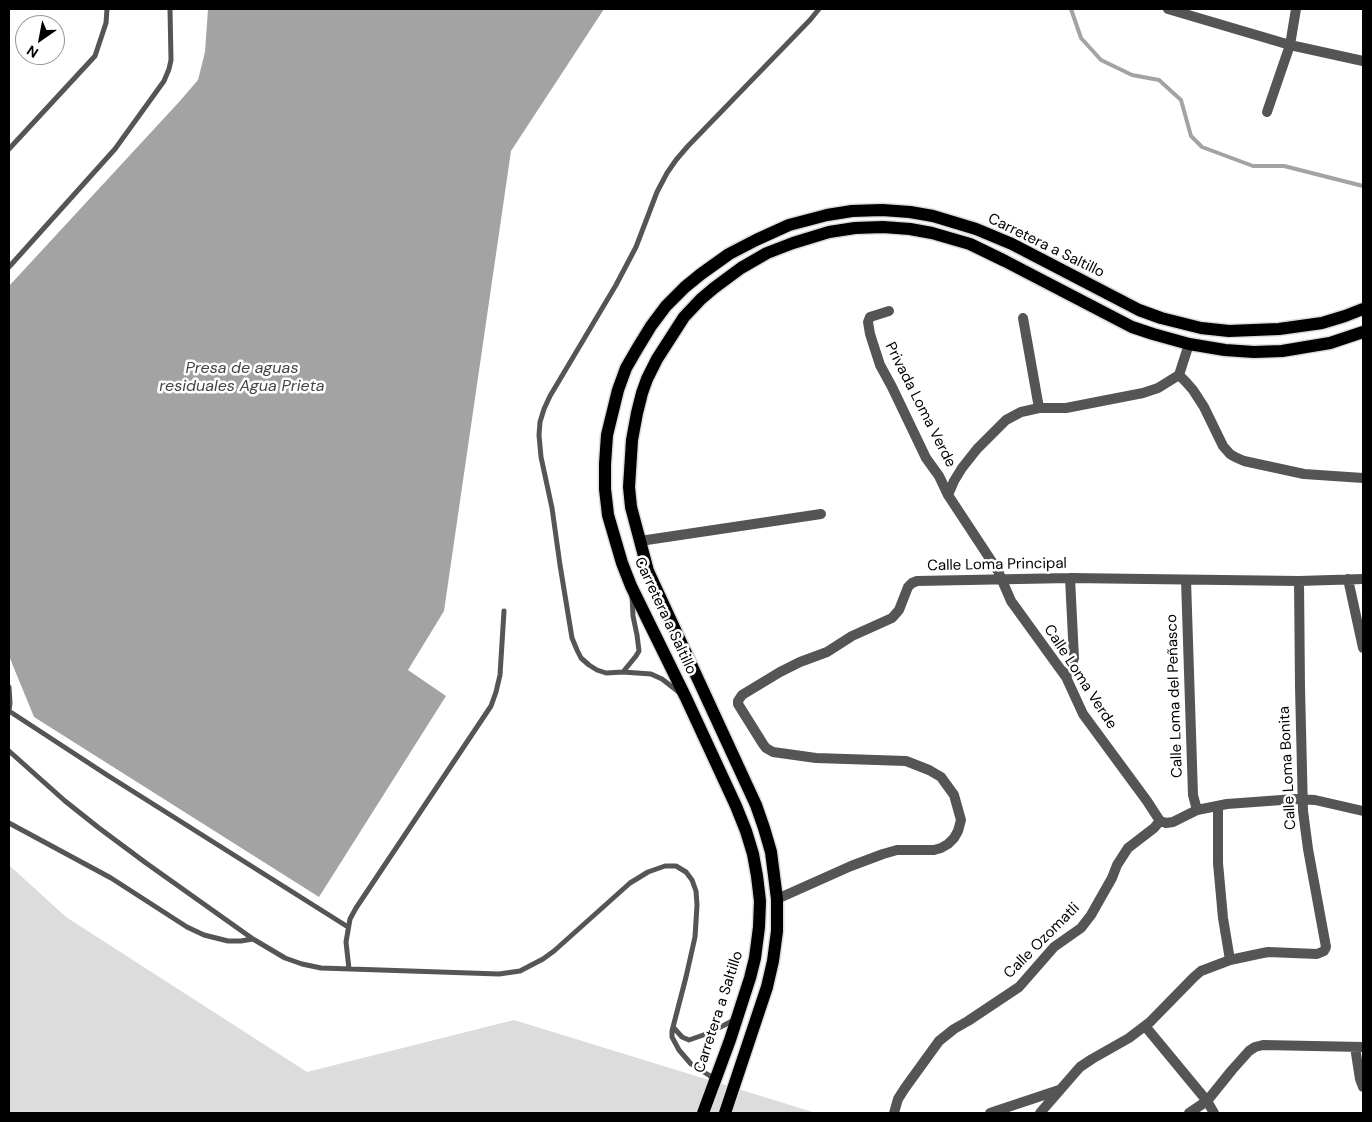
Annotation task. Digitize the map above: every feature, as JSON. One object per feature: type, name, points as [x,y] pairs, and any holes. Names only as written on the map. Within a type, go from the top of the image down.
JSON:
[{"type":"main road","name":"Carretera a Saltillo","points":[[703,1113],[750,978],[755,958],[760,901],[757,876],[753,854],[736,806],[631,586],[622,563],[608,515],[605,481],[607,435],[618,390],[626,368],[651,326],[666,306],[685,287],[728,254],[789,225],[852,210],[882,210],[933,216],[976,229],[1012,244],[1140,310],[1161,318],[1201,328],[1228,331],[1286,329],[1322,323],[1363,308]]},
{"type":"main road","name":"Carretera a Saltillo","points":[[725,1113],[767,988],[773,961],[776,938],[777,899],[771,852],[756,805],[648,571],[631,507],[629,487],[632,440],[642,393],[657,359],[684,317],[707,293],[741,268],[768,253],[829,232],[855,228],[883,227],[932,233],[970,244],[1132,326],[1189,344],[1225,350],[1282,351],[1330,343],[1363,332]]},
{"type":"street","points":[[1168,9],[1290,45],[1363,61]]},
{"type":"street","points":[[1268,112],[1290,45],[1296,9]]},
{"type":"street","name":"Privada Loma Verde","points":[[889,311],[870,317],[870,334],[880,365],[926,458],[939,476],[948,496]]},
{"type":"street","points":[[1023,318],[1039,408]]},
{"type":"street","points":[[948,496],[962,468],[977,449],[1006,420],[1021,412],[1039,408],[1066,408],[1143,393],[1158,388],[1179,376],[1189,344]]},
{"type":"street","points":[[1179,376],[1193,390],[1204,407],[1223,446],[1235,457],[1244,461],[1304,474],[1363,478]]},
{"type":"street","name":"Calle Loma Verde","points":[[948,496],[976,536],[1002,580],[1011,601],[1066,677],[1083,714],[1160,821]]},
{"type":"street","points":[[640,541],[821,514]]},
{"type":"street","points":[[1066,677],[1074,658],[1070,578]]},
{"type":"street","name":"Calle Loma Principal","points":[[777,899],[883,854],[897,850],[934,850],[941,848],[948,844],[958,831],[961,820],[954,795],[942,777],[906,761],[816,758],[769,750],[739,708],[738,701],[740,697],[780,672],[827,652],[852,636],[892,618],[899,610],[908,587],[914,581],[1070,578],[1186,580],[1363,579]]},
{"type":"street","points":[[1348,579],[1363,648]]},
{"type":"street","name":"Calle Loma del Peñasco","points":[[1186,580],[1193,795],[1197,810]]},
{"type":"street","name":"Calle Loma Bonita","points":[[1230,960],[1268,952],[1317,954],[1324,951],[1326,947],[1303,811],[1299,580]]},
{"type":"street","points":[[1160,821],[1166,823],[1173,822],[1197,810],[1218,806],[1304,798],[1363,811]]},
{"type":"street","points":[[1040,1113],[1080,1067],[1129,1038],[1145,1026],[1201,971],[1230,960],[1222,918],[1218,863],[1218,806]]},
{"type":"street","name":"Calle Ozomatli","points":[[894,1113],[898,1099],[939,1041],[954,1029],[1019,988],[1054,947],[1081,928],[1091,915],[1128,848],[1160,821]]},
{"type":"street","points":[[1145,1026],[1207,1101],[1214,1113]]},
{"type":"street","points":[[1189,1113],[1207,1101],[1249,1051],[1263,1045],[1359,1047],[1360,1079],[1363,1088]]},
{"type":"street","points":[[990,1113],[1060,1089]]},
{"type":"lane","points":[[9,149],[96,56],[106,23],[108,9]]},
{"type":"lane","points":[[9,267],[115,149],[164,81],[171,60],[170,9]]},
{"type":"lane","points":[[686,698],[651,674],[597,670],[581,658],[572,638],[552,508],[541,457],[540,429],[544,409],[550,396],[616,285],[636,247],[657,192],[671,166],[819,9]]},
{"type":"lane","points":[[623,672],[639,651],[633,616],[631,586]]},
{"type":"lane","points":[[349,969],[346,942],[350,919],[491,706],[500,675],[504,611]]},
{"type":"lane","points":[[9,687],[9,710],[107,775],[348,927]]},
{"type":"lane","points":[[9,751],[65,801],[99,828],[253,939],[285,958],[321,968],[499,974],[520,971],[537,963],[554,951],[630,883],[648,872],[665,866],[676,866],[686,872],[692,880],[696,891],[697,905],[695,937],[672,1037],[679,1050],[691,1064],[715,1079]]},
{"type":"lane","points":[[9,823],[112,878],[188,927],[204,935],[228,941],[253,939]]},
{"type":"lane","points":[[673,1027],[682,1037],[690,1040],[709,1033],[736,1019]]},
{"type":"shaded area","points":[[9,865],[66,917],[307,1072],[514,1020],[816,1113],[9,1113]]},
{"type":"water","name":"Presa de aguas residuales Agua Prieta","points":[[208,9],[604,9],[511,151],[444,611],[408,670],[446,696],[319,897],[34,717],[9,656],[9,286],[198,80],[205,52]]},
{"type":"waterway","points":[[1071,9],[1081,38],[1101,60],[1132,75],[1159,80],[1181,100],[1191,136],[1202,147],[1253,166],[1284,166],[1363,186]]}]
